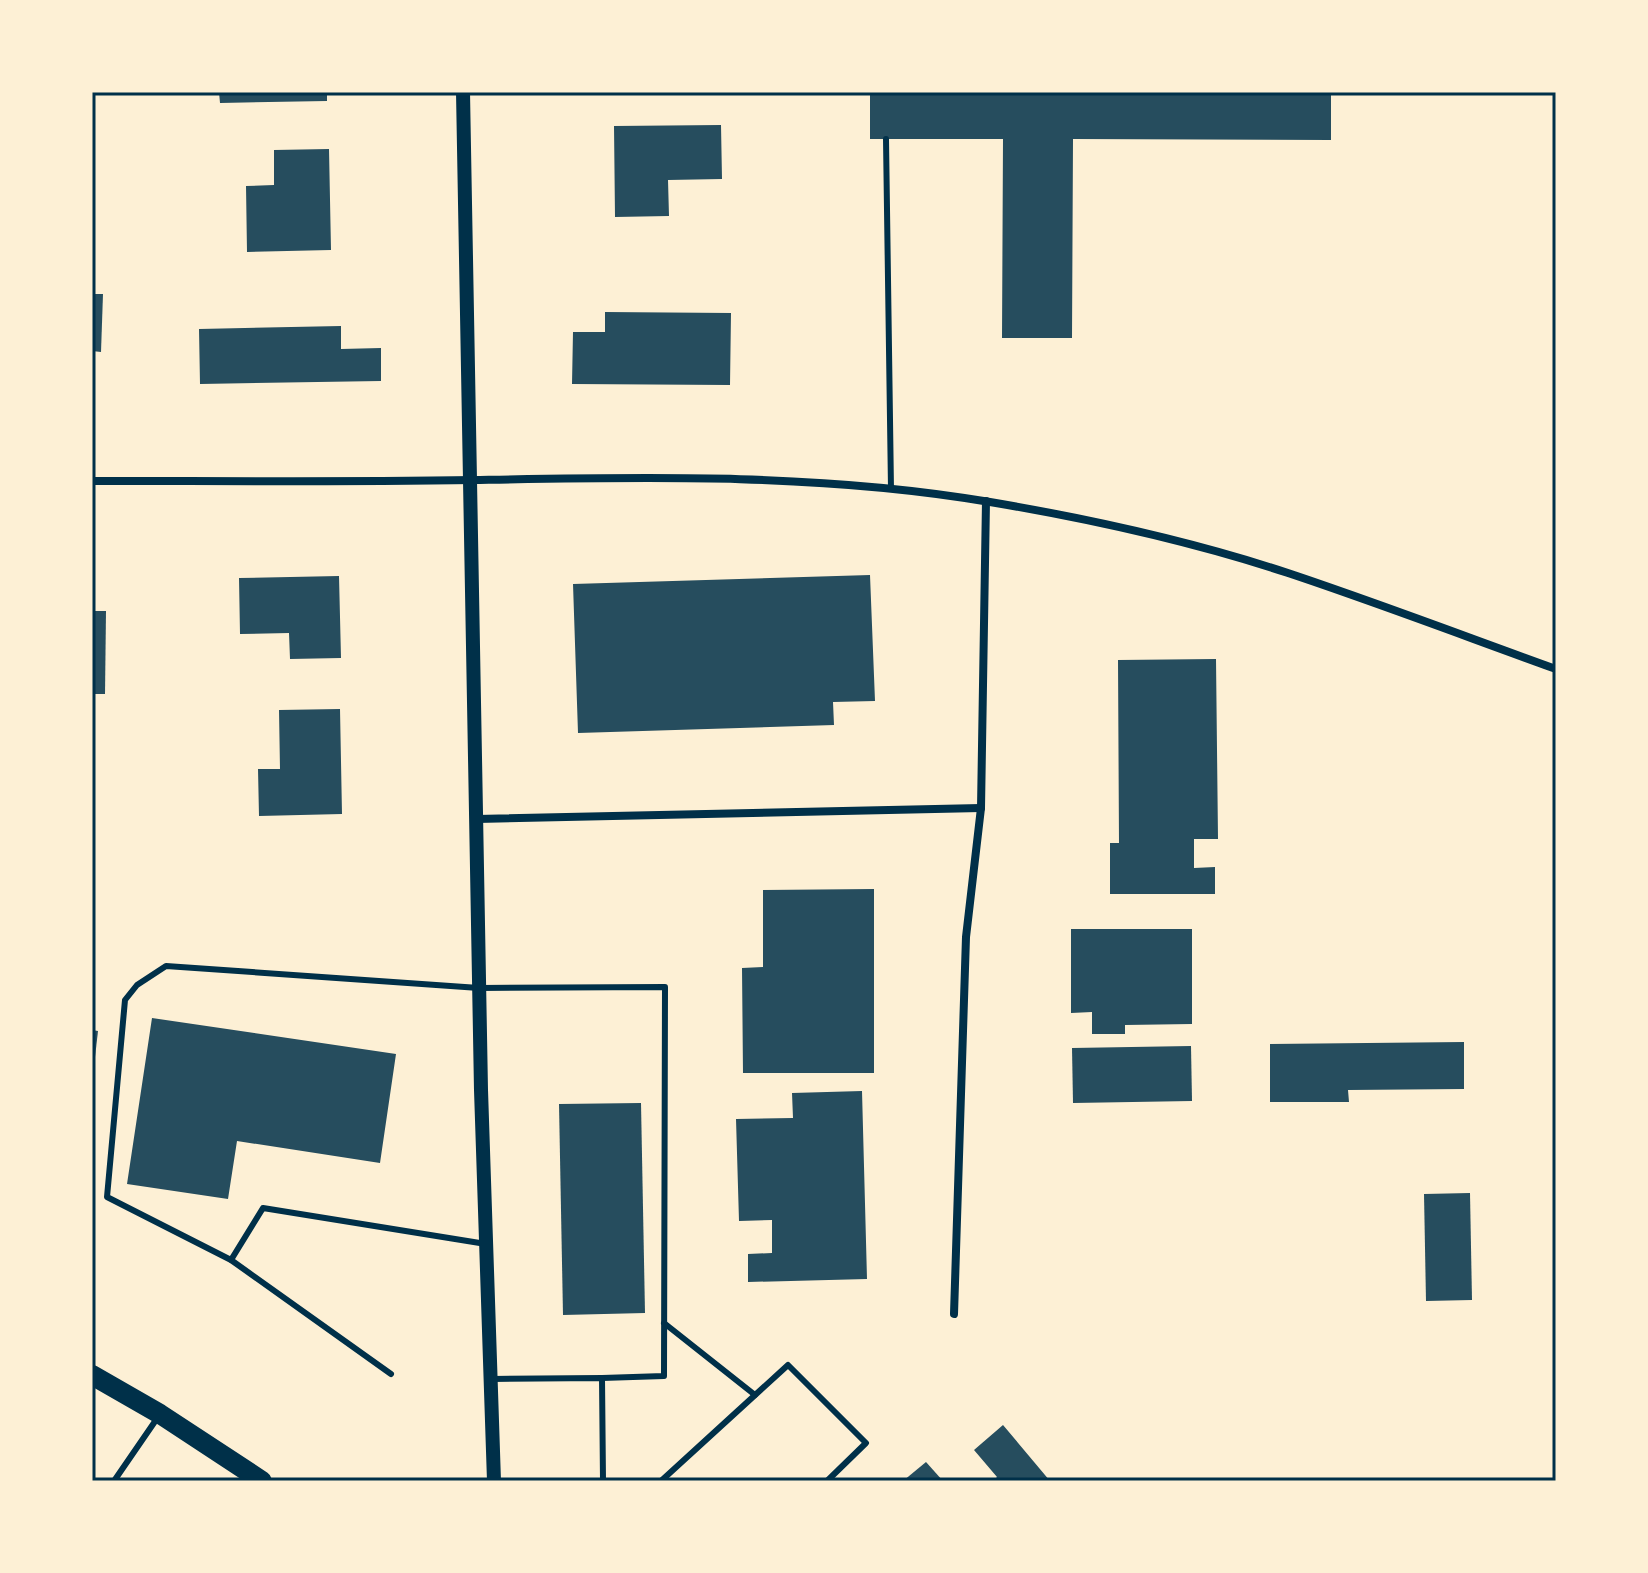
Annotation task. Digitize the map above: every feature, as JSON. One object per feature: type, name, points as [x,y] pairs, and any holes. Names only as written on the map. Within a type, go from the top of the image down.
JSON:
[{"type":"main road","points":[[92,1375],[160,1414],[262,1481]]},
{"type":"street","points":[[463,92],[479,988],[494,1481]]},
{"type":"street","points":[[92,481],[621,477],[751,480],[891,489],[986,501],[1097,521],[1287,573],[1556,669]]},
{"type":"street","points":[[954,1314],[966,937],[981,808],[986,501]]},
{"type":"street","points":[[477,819],[981,808]]},
{"type":"lane","points":[[886,139],[891,489]]},
{"type":"lane","points":[[391,1374],[231,1260],[107,1197],[125,1000],[137,985],[166,966],[479,988],[665,987],[664,1376],[491,1379]]},
{"type":"lane","points":[[231,1260],[263,1208],[486,1244]]},
{"type":"lane","points":[[664,1323],[755,1395]]},
{"type":"lane","points":[[661,1481],[788,1365],[866,1443],[827,1481]]},
{"type":"lane","points":[[602,1378],[603,1481]]},
{"type":"lane","points":[[114,1481],[160,1414]]},
{"type":"building","points":[[219,92],[327,92],[327,101],[220,103]]},
{"type":"building","points":[[870,92],[1331,92],[1331,140],[1073,139],[1072,338],[1002,338],[1003,139],[870,139]]},
{"type":"building","points":[[721,125],[722,179],[668,180],[669,216],[615,217],[614,126]]},
{"type":"building","points":[[329,149],[331,250],[247,252],[246,186],[274,185],[274,150]]},
{"type":"building","points":[[92,294],[103,294],[101,352],[92,351]]},
{"type":"building","points":[[605,312],[731,313],[730,385],[572,384],[573,332],[605,332]]},
{"type":"building","points":[[341,326],[341,349],[381,348],[381,381],[200,384],[199,329]]},
{"type":"building","points":[[870,575],[875,701],[833,702],[834,725],[578,733],[573,584]]},
{"type":"building","points":[[339,576],[341,658],[290,659],[289,633],[240,634],[239,578]]},
{"type":"building","points":[[92,611],[106,611],[105,694],[92,694]]},
{"type":"building","points":[[1216,659],[1218,839],[1194,839],[1194,868],[1215,867],[1215,894],[1110,894],[1110,843],[1119,843],[1118,660]]},
{"type":"building","points":[[340,709],[342,814],[259,816],[258,769],[280,769],[279,710]]},
{"type":"building","points":[[874,889],[874,1073],[743,1073],[742,968],[763,967],[763,890]]},
{"type":"building","points":[[1071,929],[1192,929],[1192,1024],[1125,1025],[1125,1034],[1092,1034],[1092,1012],[1071,1013]]},
{"type":"building","points":[[152,1018],[396,1054],[380,1163],[237,1141],[228,1199],[127,1184]]},
{"type":"building","points":[[92,1030],[98,1031],[94,1066],[92,1066]]},
{"type":"building","points":[[1464,1042],[1464,1089],[1348,1090],[1349,1102],[1270,1102],[1270,1044]]},
{"type":"building","points":[[1191,1046],[1192,1101],[1073,1103],[1072,1048]]},
{"type":"building","points":[[862,1091],[867,1279],[748,1282],[748,1254],[772,1253],[772,1220],[739,1221],[736,1119],[793,1118],[792,1093]]},
{"type":"building","points":[[641,1103],[645,1313],[563,1315],[559,1104]]},
{"type":"building","points":[[1470,1193],[1472,1300],[1426,1301],[1424,1194]]},
{"type":"building","points":[[1003,1425],[1050,1481],[993,1481],[997,1477],[974,1450]]},
{"type":"building","points":[[926,1462],[943,1481],[903,1481]]}]
